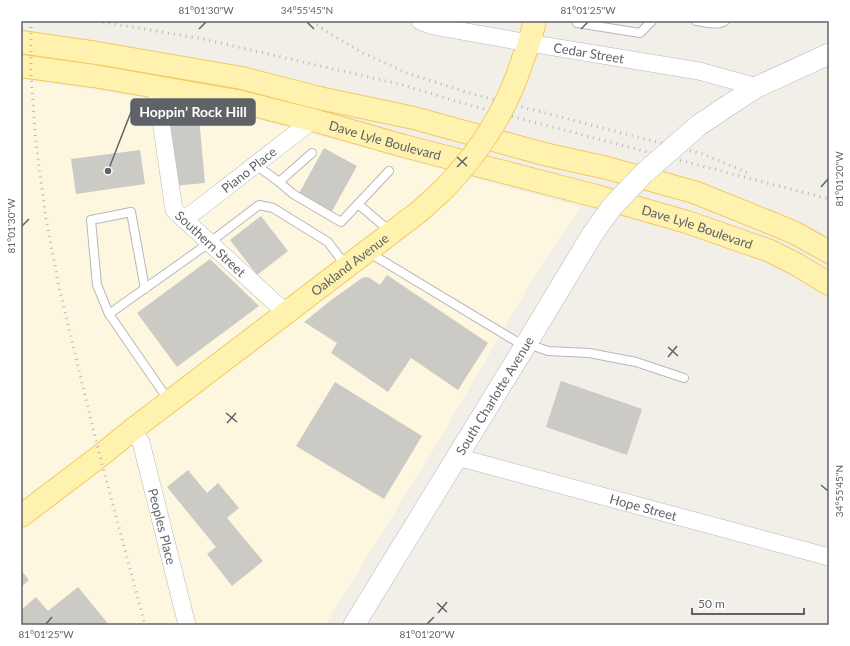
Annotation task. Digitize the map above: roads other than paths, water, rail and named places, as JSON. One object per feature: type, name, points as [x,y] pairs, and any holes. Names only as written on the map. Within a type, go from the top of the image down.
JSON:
[{"type":"main road","name":"Oakland Avenue","points":[[21,516],[420,212],[444,189],[456,177],[490,132],[510,94],[526,51],[535,21]]},
{"type":"main road","name":"Dave Lyle Boulevard","points":[[21,42],[97,53],[242,78],[319,98],[414,118],[544,154],[607,168],[686,190],[771,222],[795,233],[829,252]]},
{"type":"main road","name":"Dave Lyle Boulevard","points":[[21,66],[94,76],[237,101],[596,196],[688,222],[770,251],[796,264],[829,284]]},
{"type":"main road","points":[[180,91],[185,68]]},
{"type":"street","name":"Cedar Street","points":[[420,21],[433,26],[526,51],[699,71],[757,87]]},
{"type":"street","name":"South Charlotte Avenue","points":[[354,625],[592,235],[611,208],[644,173],[698,125],[757,87],[829,54]]},
{"type":"street","name":"Southern Street","points":[[156,87],[174,210],[286,313]]},
{"type":"street","name":"Piano Place","points":[[184,220],[313,120]]},
{"type":"street","name":"Peoples Place","points":[[132,430],[141,442],[187,625]]},
{"type":"street","name":"Hope Street","points":[[457,457],[829,557]]},
{"type":"lane","points":[[577,21],[577,23],[640,33],[652,21]]},
{"type":"lane","points":[[696,21],[721,24],[725,21]]},
{"type":"lane","points":[[279,182],[312,153]]},
{"type":"lane","points":[[256,164],[293,194],[341,222],[389,171]]},
{"type":"lane","points":[[358,204],[392,233]]},
{"type":"lane","points":[[109,314],[209,243],[259,205],[273,208],[328,242],[347,267]]},
{"type":"lane","points":[[145,289],[131,212],[91,220],[97,285],[109,314],[170,401]]},
{"type":"lane","points":[[367,252],[526,345],[548,351],[589,354],[636,362],[684,378]]},
{"type":"railway","points":[[31,21],[31,75],[36,143],[46,219],[59,287],[97,445],[145,625]]},
{"type":"railway","points":[[97,21],[203,39],[399,84],[476,107],[829,199]]},
{"type":"railway","points":[[312,21],[327,32],[363,53],[407,73],[469,93],[706,155],[750,174]]},
{"type":"place","name":"Hoppin’ Rock Hill","points":[[108,171]]}]
